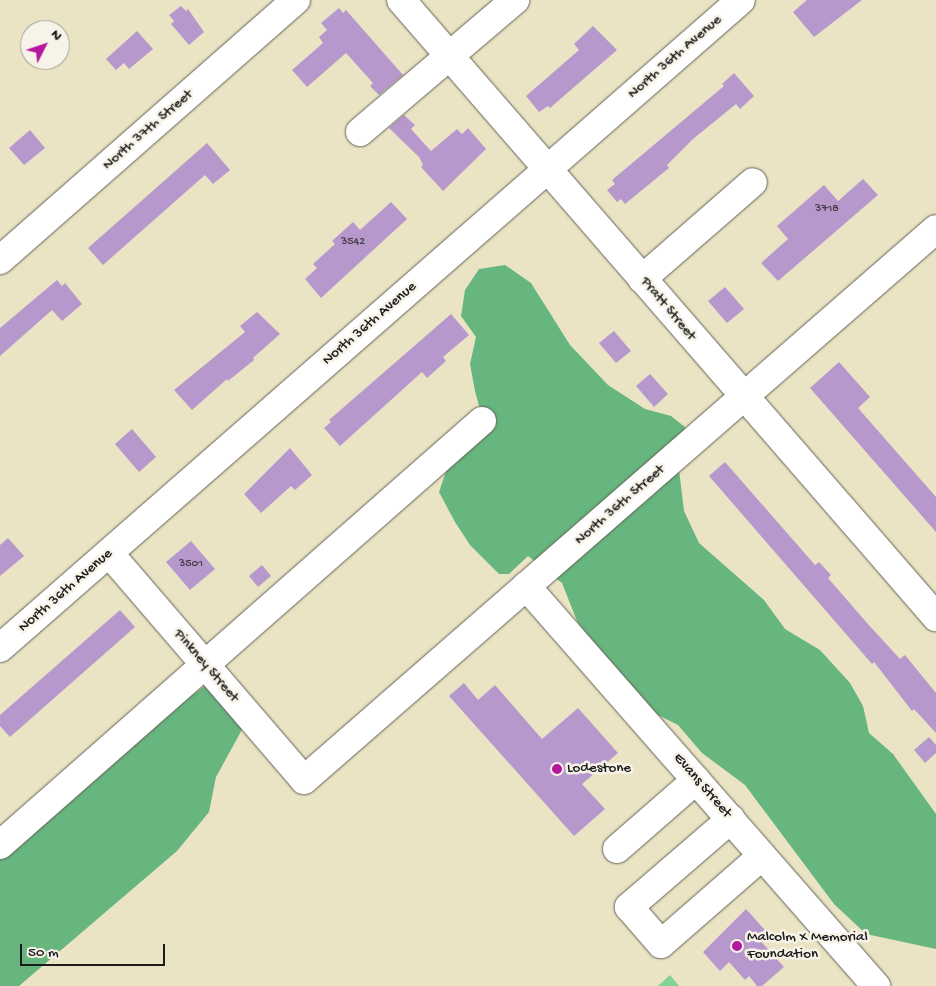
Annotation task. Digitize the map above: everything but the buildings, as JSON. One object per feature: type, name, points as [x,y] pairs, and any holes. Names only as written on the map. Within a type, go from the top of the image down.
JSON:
[{"type":"street","name":"North 37th Street","points":[[0,260],[296,0]]},
{"type":"street","name":"Pratt Street","points":[[401,0],[743,398],[936,617]]},
{"type":"street","points":[[360,132],[515,0]]},
{"type":"street","name":"North 36th Avenue","points":[[0,648],[742,0]]},
{"type":"street","points":[[642,279],[753,182]]},
{"type":"street","name":"North 36th Street","points":[[304,780],[936,228]]},
{"type":"street","points":[[0,845],[206,666],[482,421]]},
{"type":"street","name":"Pinkney Street","points":[[109,553],[304,780]]},
{"type":"street","name":"Evans Street","points":[[526,586],[876,986]]},
{"type":"street","points":[[617,850],[696,780]]},
{"type":"street","points":[[731,819],[629,907],[661,944],[762,856]]},
{"type":"green space","points":[[505,265],[531,283],[570,345],[608,385],[645,409],[671,416],[685,427],[679,470],[684,511],[699,543],[764,600],[785,629],[820,650],[850,683],[863,706],[869,733],[893,754],[936,814],[936,949],[866,934],[834,904],[745,785],[702,753],[678,725],[650,711],[605,660],[577,621],[562,583],[528,556],[509,574],[499,574],[470,545],[455,522],[439,492],[450,459],[490,422],[479,406],[475,391],[470,364],[476,337],[461,316],[465,290],[479,269]]},
{"type":"green space","points":[[208,684],[244,726],[216,777],[209,812],[177,851],[19,986],[0,986],[0,828]]},
{"type":"green space","points":[[670,975],[679,986],[658,986]]},
{"type":"place","name":"Lodestone","points":[[557,769]]},
{"type":"place","name":"Malcolm X Memorial Foundation","points":[[737,946]]}]
